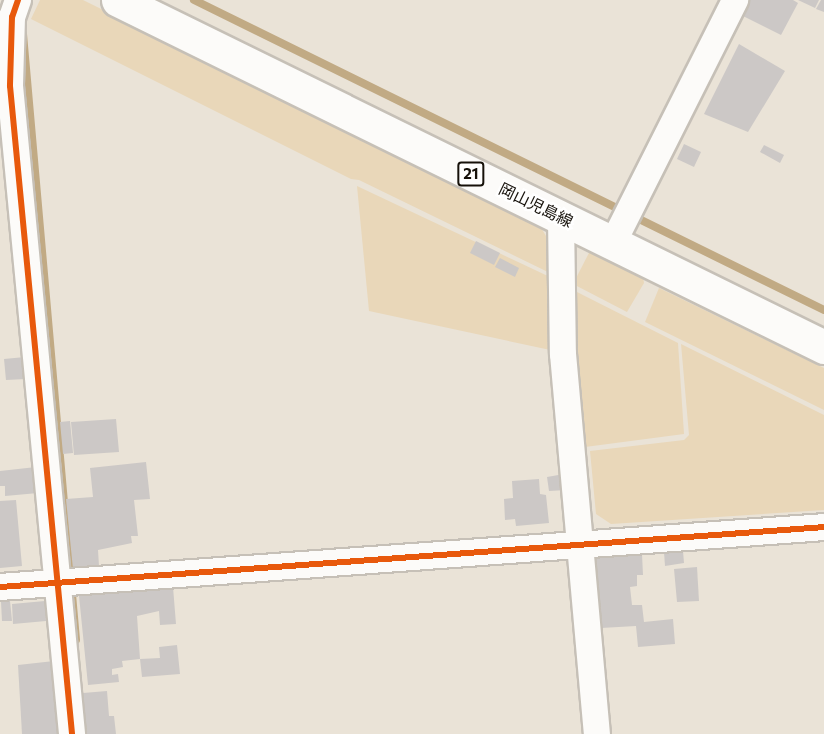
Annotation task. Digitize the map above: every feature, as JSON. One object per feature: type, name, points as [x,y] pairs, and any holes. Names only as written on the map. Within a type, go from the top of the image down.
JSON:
[{"type":"main road","name":"岡山児島線","points":[[118,0],[561,218],[622,224],[824,347]]},
{"type":"street","points":[[18,0],[12,17],[5,86],[64,579],[72,734]]},
{"type":"street","points":[[622,224],[735,0]]},
{"type":"street","points":[[561,218],[563,354],[586,543],[597,734]]},
{"type":"street","points":[[0,587],[64,579],[824,526]]},
{"type":"shaded area","points":[[40,0],[83,0],[540,226],[549,241],[552,274],[359,180],[351,179],[31,19]]},
{"type":"shaded area","points":[[357,186],[552,278],[555,351],[369,311]]},
{"type":"shaded area","points":[[591,249],[643,277],[644,283],[627,312],[573,284]]},
{"type":"shaded area","points":[[659,288],[824,368],[824,410],[645,322]]},
{"type":"shaded area","points":[[573,290],[678,343],[684,434],[585,447]]},
{"type":"shaded area","points":[[681,344],[824,415],[824,510],[611,524],[596,514],[590,451],[684,440],[689,435]]},
{"type":"building","points":[[748,0],[793,0],[798,3],[781,35],[741,15]]},
{"type":"building","points":[[798,0],[819,0],[815,8]]},
{"type":"building","points":[[821,0],[824,0],[824,12],[816,9]]},
{"type":"building","points":[[739,44],[785,71],[748,132],[704,114]]},
{"type":"building","points":[[684,144],[701,152],[694,167],[677,159]]},
{"type":"building","points":[[764,145],[784,155],[780,163],[760,152]]},
{"type":"building","points":[[476,241],[500,253],[494,265],[470,253]]},
{"type":"building","points":[[500,258],[519,268],[515,277],[495,267]]},
{"type":"building","points":[[25,357],[26,379],[6,380],[4,359]]},
{"type":"building","points":[[116,419],[119,452],[74,455],[71,422]]},
{"type":"building","points":[[70,421],[73,453],[63,454],[60,422]]},
{"type":"building","points":[[146,462],[150,499],[134,500],[138,536],[131,536],[132,543],[98,550],[99,566],[73,569],[66,499],[93,497],[90,468]]},
{"type":"building","points":[[36,467],[38,493],[5,496],[5,486],[0,486],[0,471]]},
{"type":"building","points":[[564,474],[566,490],[549,491],[547,477]]},
{"type":"building","points":[[539,479],[540,494],[546,495],[549,523],[516,526],[515,519],[505,520],[504,499],[513,498],[512,481]]},
{"type":"building","points":[[16,500],[22,566],[0,568],[0,501]]},
{"type":"building","points":[[683,551],[684,563],[665,566],[664,552]]},
{"type":"building","points":[[642,554],[643,575],[637,575],[637,586],[630,587],[632,605],[642,605],[644,622],[673,619],[675,644],[638,647],[636,626],[601,628],[595,558]]},
{"type":"building","points":[[697,567],[699,601],[677,602],[674,569]]},
{"type":"building","points":[[173,587],[176,624],[160,625],[159,611],[137,616],[140,659],[122,661],[123,667],[112,669],[112,675],[118,674],[119,682],[88,685],[79,596]]},
{"type":"building","points":[[10,601],[12,621],[2,621],[1,602]]},
{"type":"building","points":[[45,601],[46,621],[13,624],[12,604]]},
{"type":"building","points":[[177,645],[180,674],[142,677],[140,659],[160,658],[159,647]]},
{"type":"building","points":[[54,661],[59,734],[22,734],[18,665]]},
{"type":"building","points":[[107,691],[109,716],[114,716],[116,734],[86,734],[83,693]]},
{"type":"waterway","points":[[194,0],[824,310]]},
{"type":"waterway","points":[[23,34],[76,640]]},
{"type":"cycle path","points":[[18,0],[12,17],[10,86],[72,734]]},
{"type":"cycle path","points":[[0,587],[824,527]]}]
